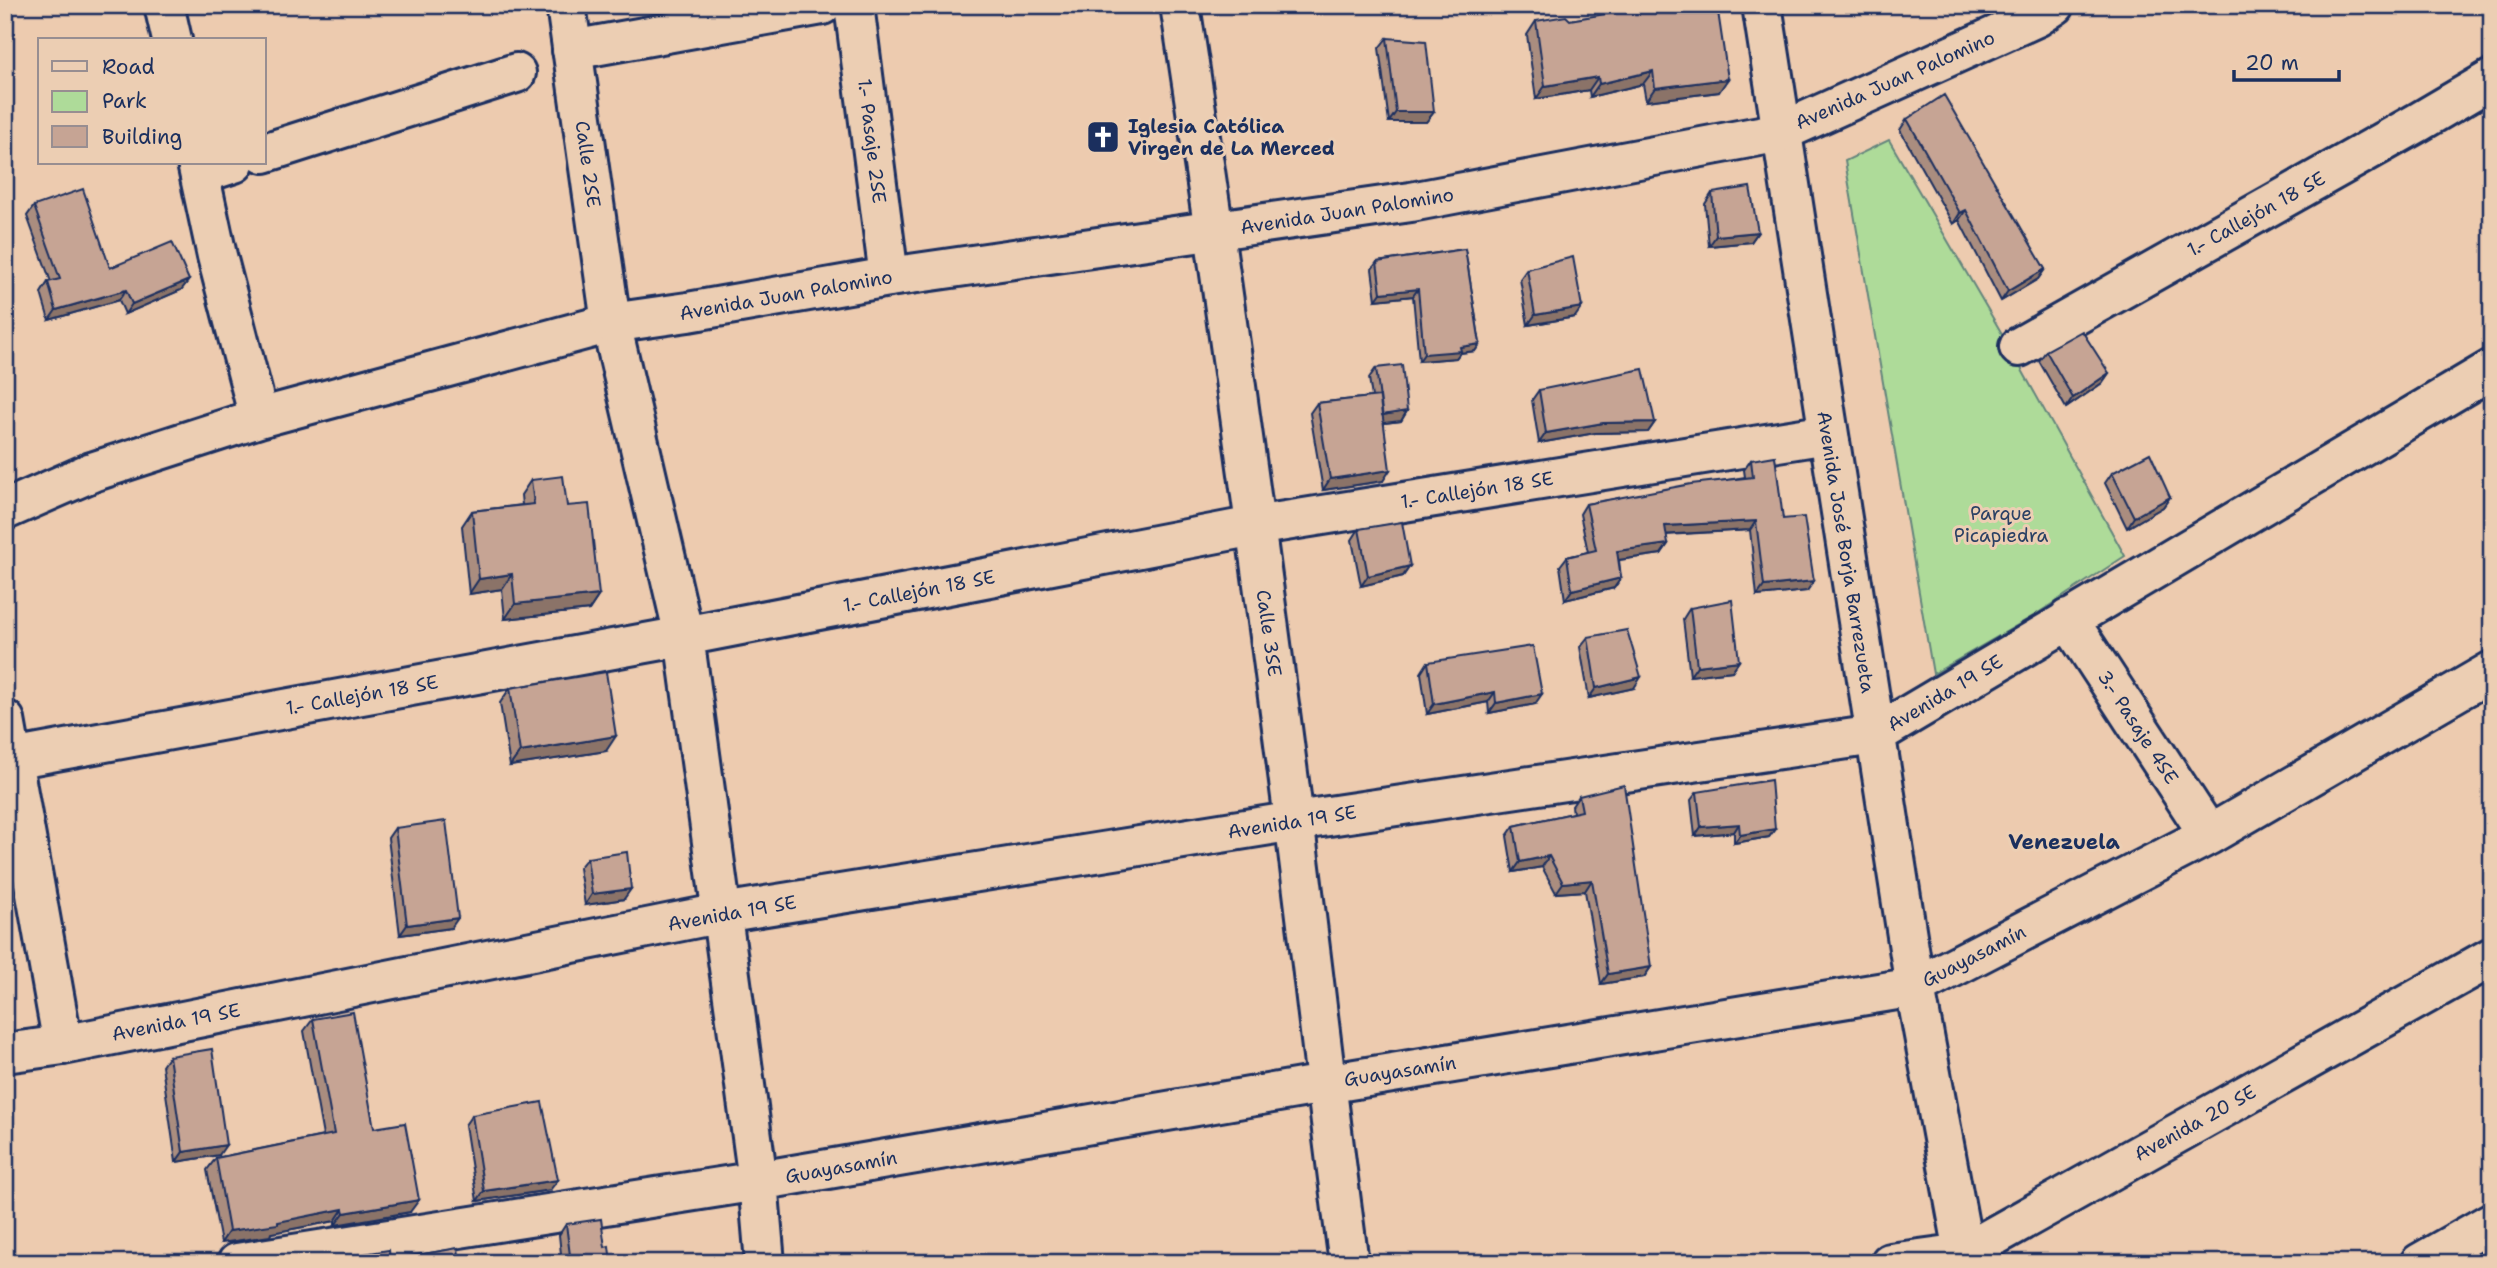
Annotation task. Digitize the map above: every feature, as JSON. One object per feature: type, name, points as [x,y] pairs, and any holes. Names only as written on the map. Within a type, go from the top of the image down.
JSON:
[{"type":"street","points":[[164,5],[172,38]]},
{"type":"street","name":"Calle 2SE","points":[[566,5],[611,323],[684,636],[758,1181],[765,1263]]},
{"type":"street","points":[[572,50],[822,5]]},
{"type":"street","name":"1.- Pasaje 2SE","points":[[854,5],[889,276]]},
{"type":"street","name":"Calle 3SE","points":[[1180,5],[1215,231],[1295,821],[1325,1084],[1349,1263]]},
{"type":"street","name":"Avenida José Borja Barrezueta","points":[[1762,5],[1914,987],[1965,1258]]},
{"type":"street","name":"Avenida Juan Palomino","points":[[5,510],[92,472],[259,418],[611,323],[889,276],[1411,202],[1781,132],[2037,17],[2055,5]]},
{"type":"street","points":[[266,152],[516,74]]},
{"type":"street","name":"1.- Callejón 18 SE","points":[[2018,347],[2492,79]]},
{"type":"street","points":[[210,166],[217,256],[259,418]]},
{"type":"street","name":"Avenida 19 SE","points":[[5,1053],[63,1045],[723,913],[1295,821],[1875,735],[2492,369]]},
{"type":"street","name":"1.- Callejón 18 SE","points":[[12,759],[684,636],[1254,526],[1828,434]]},
{"type":"street","name":"3.- Pasaje 4SE","points":[[2068,619],[2208,835]]},
{"type":"street","name":"Guayasamín","points":[[237,1263],[758,1181],[1914,987],[2208,835],[2492,671]]},
{"type":"street","points":[[5,720],[63,1045]]},
{"type":"street","name":"Avenida 20 SE","points":[[1890,1263],[1965,1258],[2492,957]]},
{"type":"street","points":[[2420,1263],[2492,1222]]},
{"type":"green space","name":"Parque Picapiedra","points":[[1889,140],[2001,332],[2125,556],[2035,615],[1933,674],[1845,161]]},
{"type":"building","points":[[1642,5],[1717,5],[1728,79],[1655,88],[1653,71],[1599,84],[1598,77],[1545,86],[1536,21],[1566,16],[1570,20],[1642,8]]},
{"type":"building","points":[[1387,38],[1426,41],[1434,112],[1396,112]]},
{"type":"building","points":[[1944,95],[2045,269],[2008,291],[1966,210],[1960,213],[1907,119]]},
{"type":"building","points":[[1750,187],[1758,232],[1716,236],[1712,193]]},
{"type":"building","points":[[83,189],[110,268],[172,242],[189,280],[132,304],[126,290],[56,310],[48,282],[60,279],[34,206]]},
{"type":"building","points":[[1465,249],[1480,344],[1460,347],[1461,351],[1424,354],[1418,289],[1381,293],[1377,262]]},
{"type":"building","points":[[1573,257],[1582,307],[1535,315],[1527,269]]},
{"type":"building","points":[[2082,331],[2109,373],[2073,398],[2046,351]]},
{"type":"building","points":[[1402,365],[1407,411],[1382,415],[1376,368]]},
{"type":"building","points":[[1643,369],[1655,422],[1603,423],[1546,433],[1539,390]]},
{"type":"building","points":[[1380,396],[1390,470],[1330,479],[1317,403]]},
{"type":"building","points":[[2150,453],[2170,497],[2134,517],[2112,473]]},
{"type":"building","points":[[1775,456],[1783,519],[1804,517],[1814,581],[1764,586],[1756,521],[1665,526],[1668,544],[1617,551],[1621,578],[1572,590],[1567,557],[1596,550],[1586,504],[1691,484],[1753,477],[1751,460]]},
{"type":"building","points":[[563,476],[567,506],[589,504],[599,595],[515,604],[512,574],[479,579],[472,511],[534,504],[531,480]]},
{"type":"building","points":[[1402,522],[1410,566],[1368,576],[1359,529]]},
{"type":"building","points":[[1732,600],[1739,661],[1697,666],[1690,608]]},
{"type":"building","points":[[1627,630],[1641,677],[1596,688],[1588,637]]},
{"type":"building","points":[[1533,646],[1542,694],[1496,703],[1495,692],[1434,704],[1428,662]]},
{"type":"building","points":[[606,672],[616,736],[520,752],[510,688]]},
{"type":"building","points":[[1771,780],[1775,829],[1740,835],[1739,824],[1701,827],[1697,792]]},
{"type":"building","points":[[1624,785],[1651,967],[1608,974],[1592,880],[1563,883],[1549,856],[1520,862],[1514,826],[1582,811],[1579,796]]},
{"type":"building","points":[[446,821],[458,918],[407,925],[395,828]]},
{"type":"building","points":[[627,852],[631,889],[592,894],[587,858]]},
{"type":"building","points":[[353,1012],[374,1128],[405,1123],[419,1200],[344,1213],[343,1209],[278,1224],[229,1231],[216,1158],[334,1134],[313,1019]]},
{"type":"building","points":[[212,1049],[226,1145],[183,1152],[169,1056]]},
{"type":"building","points":[[542,1102],[558,1180],[484,1191],[472,1115]]},
{"type":"building","points":[[601,1219],[605,1247],[609,1246],[611,1263],[571,1263],[566,1224]]},
{"type":"building","points":[[458,1248],[460,1263],[347,1263],[352,1262],[351,1256],[389,1250],[390,1260]]},
{"type":"place","name":"Iglesia Católica Virgen de La Merced","points":[[1103,137]]},
{"type":"district","name":"Venezuela","points":[[2064,842]]}]
